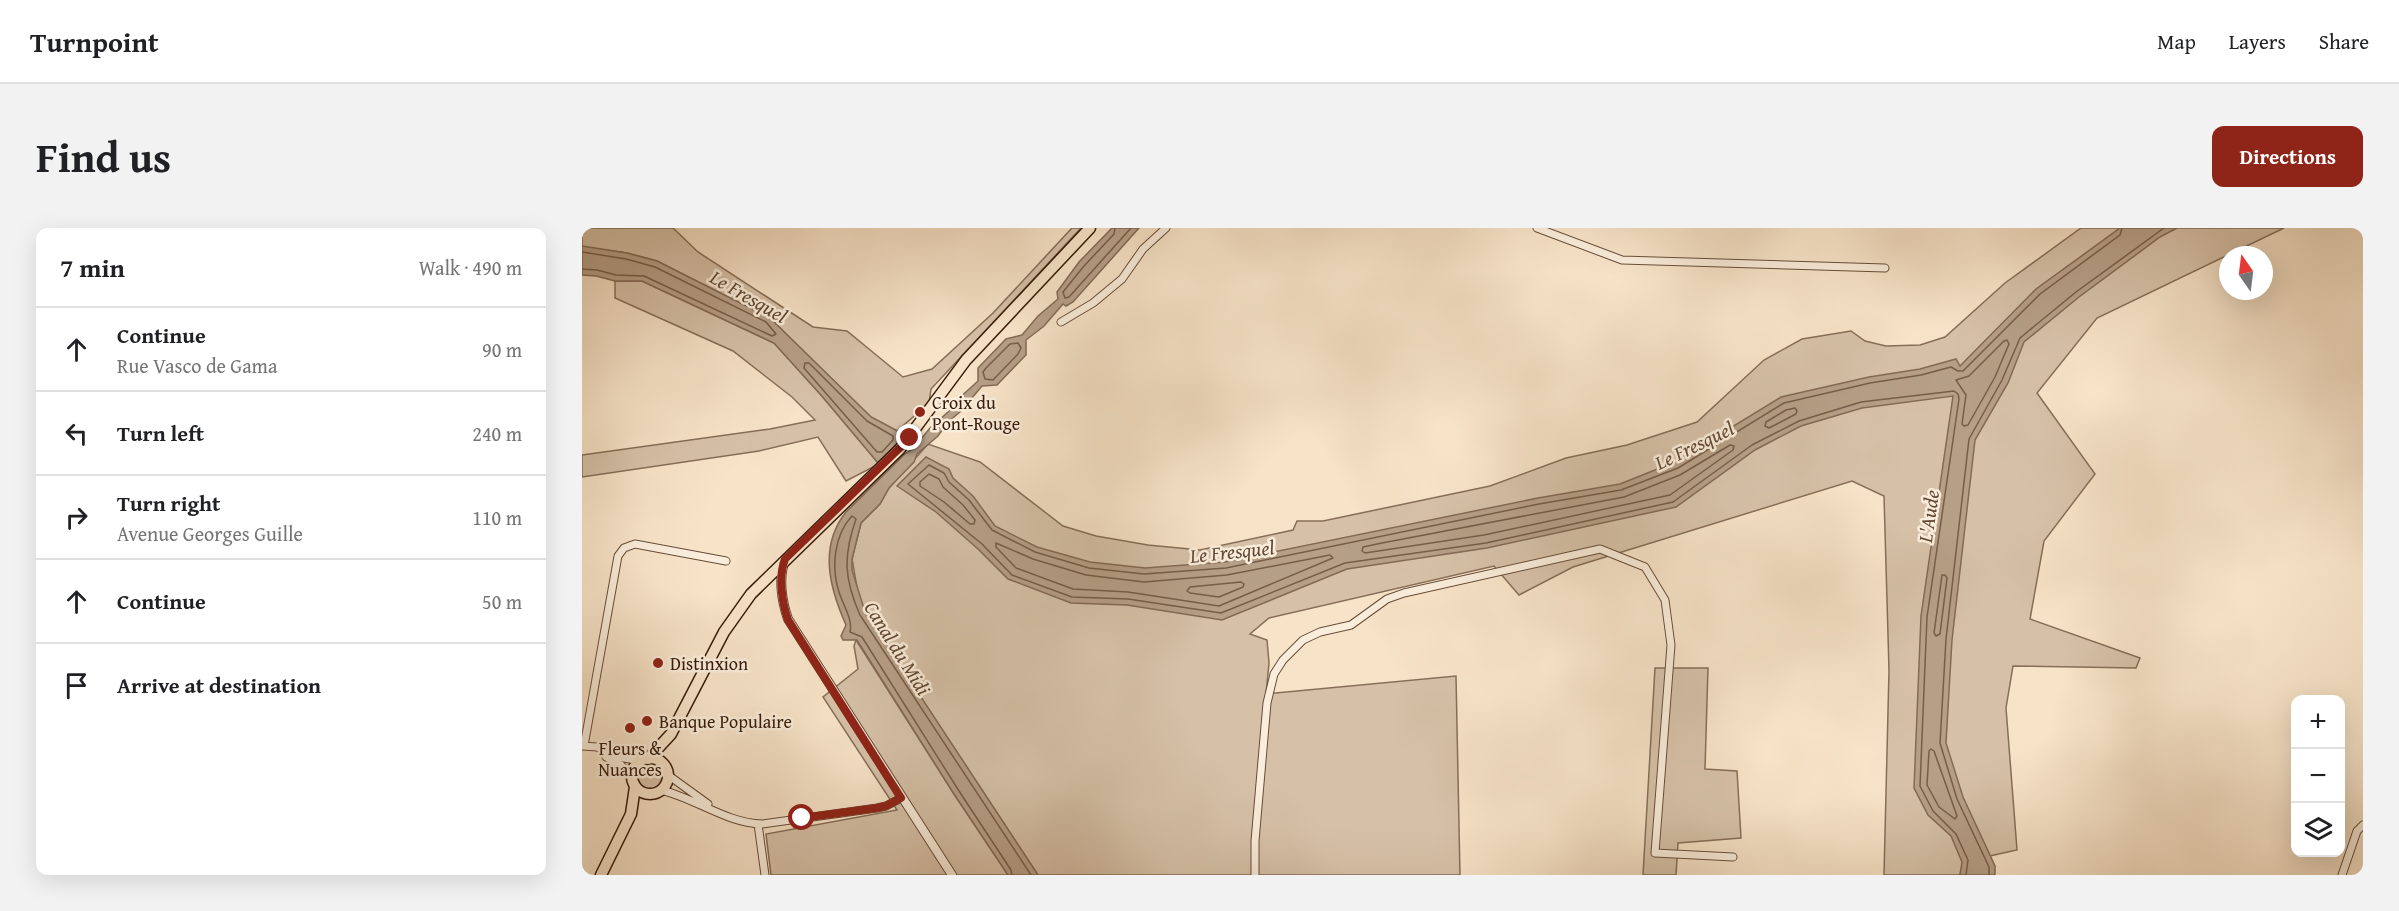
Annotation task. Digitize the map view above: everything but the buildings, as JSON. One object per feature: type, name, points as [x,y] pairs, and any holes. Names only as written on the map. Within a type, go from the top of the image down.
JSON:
[{"type":"main road","points":[[631,814],[636,765],[671,734],[724,632],[751,594],[910,438],[966,360],[1090,228]]},
{"type":"main road","points":[[601,875],[631,814],[649,794],[661,790],[667,781],[666,771],[671,734]]},
{"type":"main road","points":[[644,760],[660,762],[666,771]]},
{"type":"main road","points":[[634,782],[649,794]]},
{"type":"street","points":[[1060,322],[1093,303],[1122,279],[1143,249],[1167,228]]},
{"type":"street","points":[[1537,228],[1622,260],[1885,268]]},
{"type":"street","points":[[583,748],[618,556],[624,548],[635,544],[726,561]]},
{"type":"street","points":[[1255,875],[1255,841],[1267,703],[1274,674],[1283,660],[1303,640],[1320,632],[1351,625],[1387,599],[1404,593],[1600,549],[1645,567],[1665,600],[1671,645],[1655,853],[1733,856]]},
{"type":"street","points":[[785,559],[782,603],[788,620],[952,875]]},
{"type":"street","points":[[583,748],[597,747],[618,757],[644,760]]},
{"type":"street","points":[[583,748],[592,750],[621,765],[634,782]]},
{"type":"street","points":[[666,771],[723,814]]},
{"type":"street","points":[[661,790],[746,823],[758,824],[877,808],[901,798]]},
{"type":"street","points":[[758,824],[765,875]]},
{"type":"street","points":[[2342,875],[2357,831],[2363,825]]},
{"type":"shaded area","points":[[582,228],[673,228],[698,252],[813,327],[847,331],[903,377],[932,369],[993,313],[1072,228],[1081,228],[931,389],[929,403],[897,431],[871,417],[770,318],[657,261],[627,253],[582,247]]},
{"type":"shaded area","points":[[2081,228],[2284,228],[2247,246],[2219,246],[2219,259],[2097,318],[2037,393],[2095,474],[2044,541],[2030,619],[2140,658],[2136,668],[2013,666],[2006,708],[2017,850],[1963,862],[1960,875],[1884,875],[1889,670],[1884,496],[1852,481],[1573,567],[1519,595],[1494,566],[1269,618],[1250,634],[1267,640],[1269,663],[1266,694],[1456,676],[1460,875],[1038,875],[885,643],[859,599],[852,559],[861,523],[880,504],[889,488],[928,444],[980,462],[1063,526],[1096,536],[1148,545],[1200,550],[1293,530],[1297,521],[1323,521],[1490,486],[1566,458],[1627,445],[1697,422],[1764,360],[1802,339],[1851,331],[1865,341],[1886,346],[1920,345],[1945,337],[2005,283]]},
{"type":"shaded area","points":[[615,281],[642,281],[774,343],[879,464],[846,481],[818,437],[759,451],[582,477],[582,455],[770,429],[815,420],[792,397],[733,351],[615,298]]},
{"type":"shaded area","points":[[856,640],[1008,875],[771,875],[766,834],[897,810],[823,697],[858,669],[854,646]]},
{"type":"shaded area","points":[[1655,668],[1708,668],[1705,769],[1737,771],[1741,838],[1678,843],[1676,875],[1643,875]]},
{"type":"shaded area","points":[[650,762],[660,766],[664,776],[660,786],[650,790],[640,786],[636,776],[640,766]]},
{"type":"water","points":[[1112,228],[1139,228],[1073,302],[1066,306],[1063,304],[1044,326],[1026,340],[1026,355],[997,385],[982,386],[961,411],[947,423],[938,436],[917,454],[914,462],[889,488],[880,504],[861,523],[852,559],[852,570],[865,612],[1038,875],[1008,875],[857,640],[843,640],[841,636],[846,625],[835,597],[829,554],[837,525],[846,512],[906,453],[913,449],[930,428],[978,381],[978,368],[1006,339],[1022,335],[1038,316],[1058,299],[1057,292],[1079,262]]},
{"type":"water","points":[[2120,228],[2177,228],[2160,237],[2079,297],[2024,342],[2008,383],[1975,440],[1952,640],[1946,743],[1963,797],[1995,866],[1995,875],[1960,875],[1962,862],[1951,836],[1928,815],[1914,788],[1921,616],[1953,396],[1862,408],[1801,426],[1755,450],[1676,507],[1487,548],[1347,569],[1222,620],[1127,605],[1071,603],[1008,579],[936,512],[897,486],[926,457],[949,469],[953,478],[973,496],[995,526],[1037,547],[1090,562],[1145,568],[1225,562],[1538,498],[1620,484],[1675,462],[1781,397],[1869,377],[1920,369],[1956,359],[1960,366],[2036,289]]},
{"type":"water","points":[[582,246],[627,253],[657,261],[770,318],[871,417],[905,435],[879,464],[774,343],[642,281],[615,281],[582,275]]},
{"type":"place","name":"Croix du Pont-Rouge","points":[[920,412]]},
{"type":"place","name":"Distinxion","points":[[658,663]]},
{"type":"place","name":"Banque Populaire","points":[[647,721]]},
{"type":"place","name":"Fleurs & Nuances","points":[[630,728]]},
{"type":"route","points":[[802,818],[877,808],[901,798],[788,620],[782,603],[785,559],[910,438]]},
{"type":"water label","name":"Le Fresquel","points":[[749,296]]},
{"type":"water label","name":"Le Fresquel","points":[[1694,445]]},
{"type":"water label","name":"L'Aude","points":[[1928,516]]},
{"type":"water label","name":"Le Fresquel","points":[[1232,551]]},
{"type":"water label","name":"Canal du Midi","points":[[898,648]]}]
